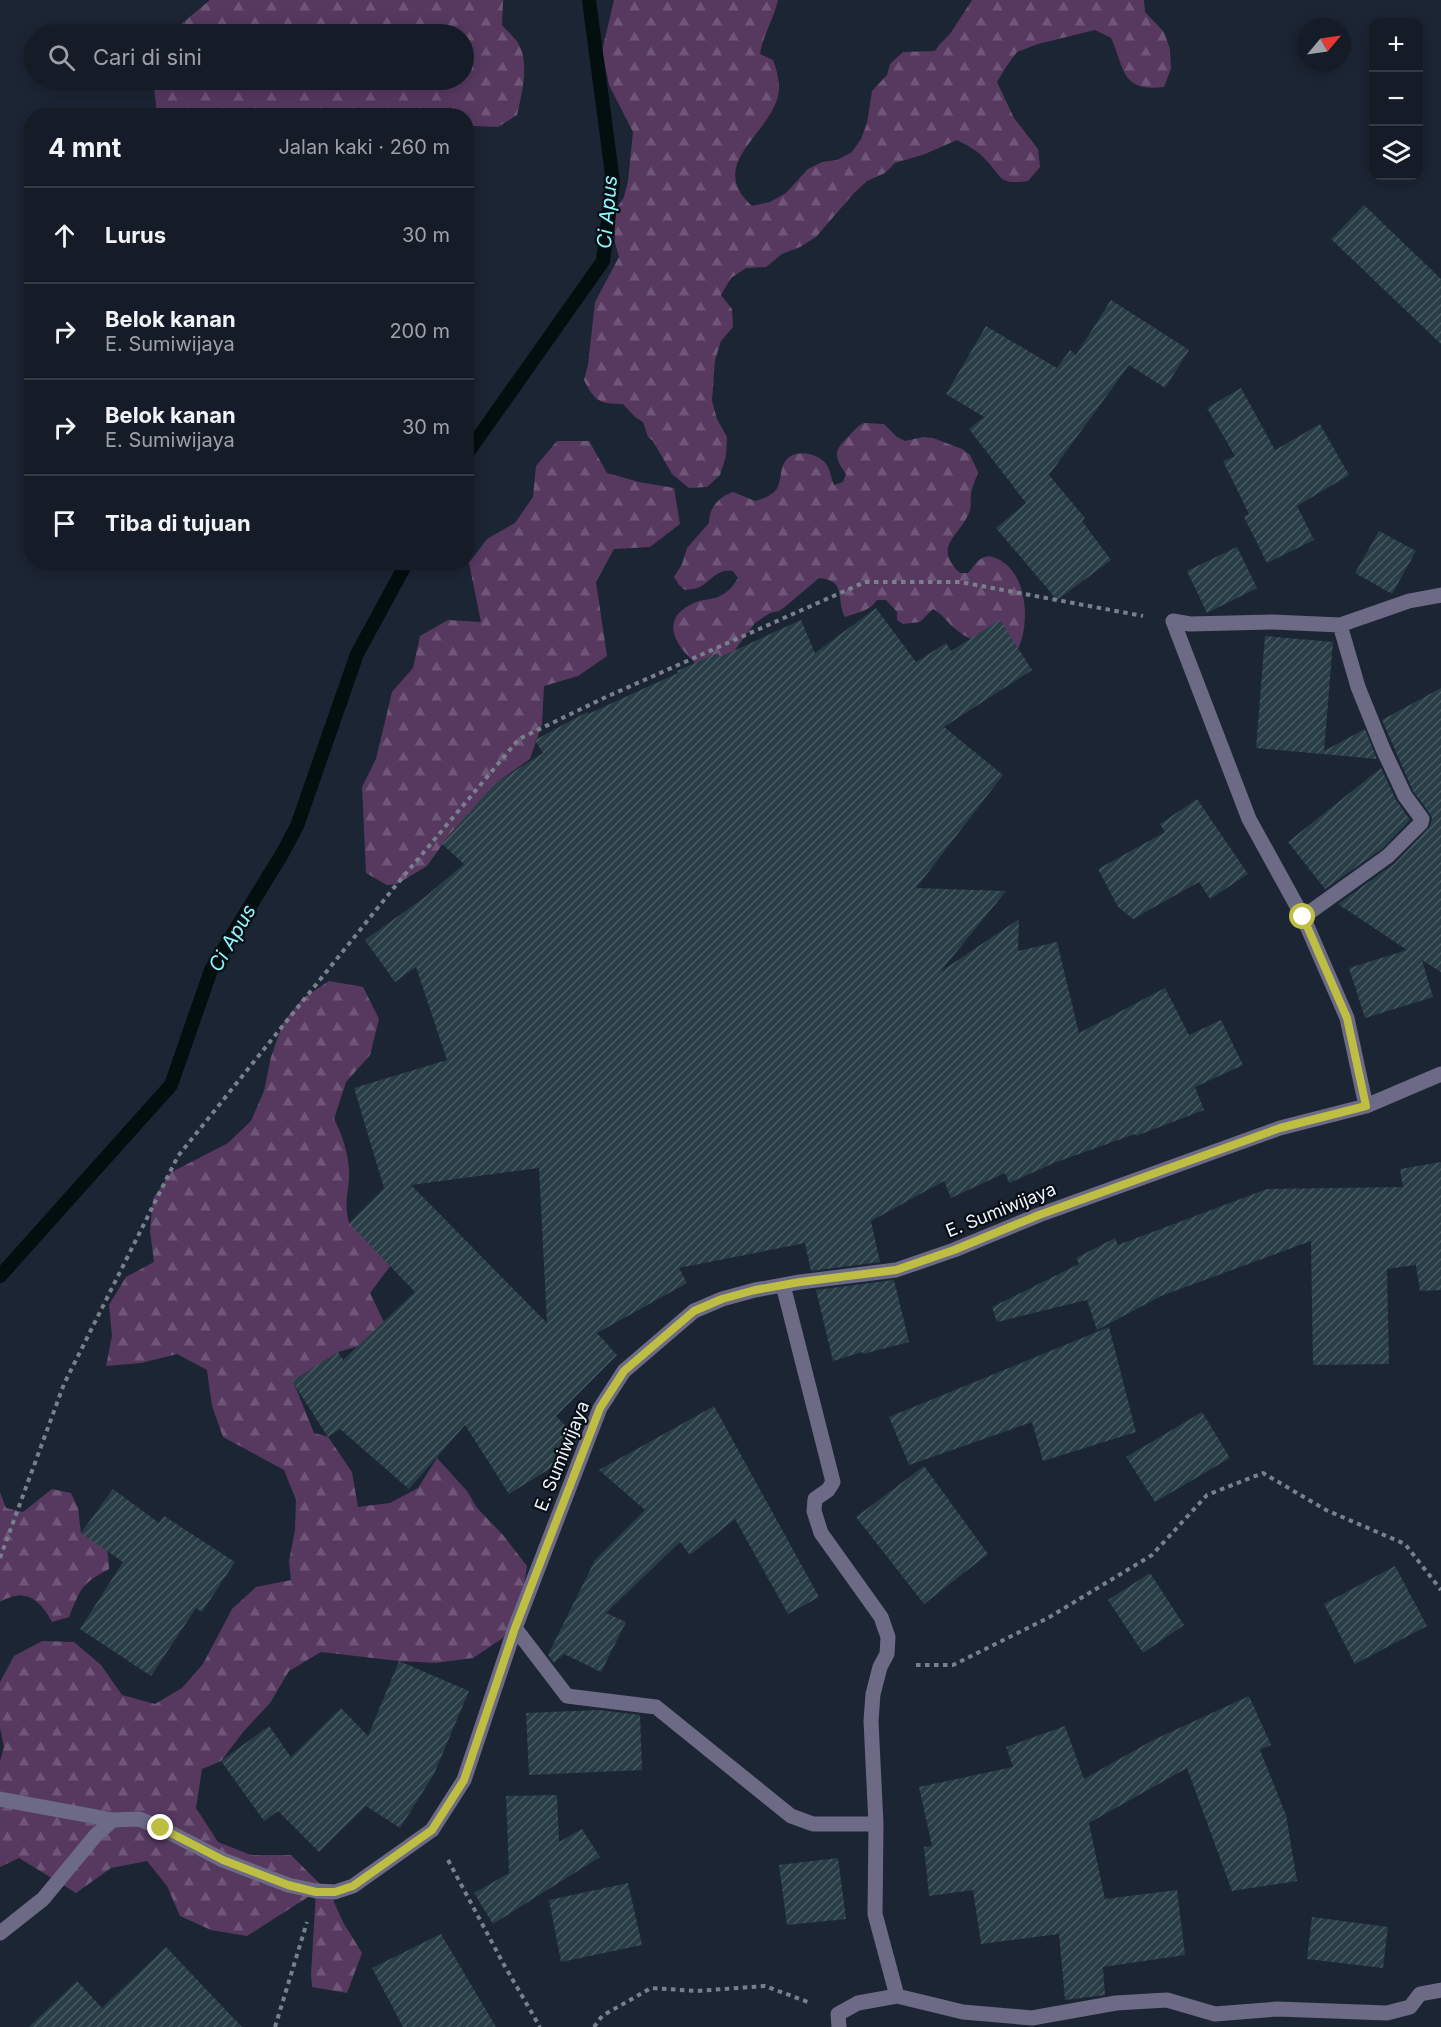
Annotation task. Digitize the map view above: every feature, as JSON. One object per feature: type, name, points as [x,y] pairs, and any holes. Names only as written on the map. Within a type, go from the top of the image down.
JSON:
[{"type":"street","points":[[1173,621],[1190,624],[1273,622],[1340,625],[1409,601],[1441,595]]},
{"type":"street","points":[[1173,621],[1249,819],[1303,917],[1347,1018],[1366,1106]]},
{"type":"street","points":[[1303,917],[1388,856],[1421,823],[1422,819],[1406,796],[1383,749],[1358,687],[1340,625]]},
{"type":"street","name":"E. Sumiwijaya","points":[[0,1799],[113,1820],[139,1819],[223,1860],[288,1885],[316,1892],[335,1892],[353,1886],[432,1830],[464,1780],[515,1628],[600,1408],[624,1371],[694,1311],[722,1299],[783,1286],[896,1270],[954,1250],[1050,1211],[1280,1128],[1366,1106],[1441,1074]]},
{"type":"street","points":[[783,1286],[833,1482],[828,1490],[815,1499],[814,1511],[821,1533],[881,1617],[888,1637],[887,1654],[880,1667],[873,1694],[871,1721],[876,1824],[875,1914],[897,1996]]},
{"type":"street","points":[[515,1628],[567,1696],[656,1707],[791,1815],[813,1824],[876,1824]]},
{"type":"street","points":[[0,1933],[43,1899],[96,1835],[113,1820]]},
{"type":"street","points":[[838,2021],[858,2003],[897,1996],[963,2012],[1032,2018],[1116,2002],[1167,2000],[1215,2014],[1277,2009],[1387,2013],[1410,2007],[1420,1994],[1441,1990]]},
{"type":"path","points":[[0,1558],[64,1384],[178,1156],[397,884],[519,739],[606,697],[865,582],[960,582],[1173,621]]},
{"type":"path","points":[[880,1667],[953,1665],[1048,1618],[1152,1555],[1207,1495],[1263,1473],[1326,1510],[1405,1544],[1441,1590]]},
{"type":"path","points":[[432,1830],[540,2027]]},
{"type":"path","points":[[275,2027],[316,1892]]},
{"type":"path","points":[[594,2027],[602,2016],[651,1988],[697,1991],[765,1986],[838,2021]]},
{"type":"green space","points":[[210,0],[505,0],[503,1],[502,25],[518,43],[524,60],[524,78],[517,115],[498,127],[474,126],[474,108],[156,108],[154,90],[474,90],[474,24],[181,24]]},
{"type":"green space","points":[[614,0],[778,0],[760,54],[773,60],[779,82],[778,96],[772,111],[737,164],[735,177],[740,191],[752,206],[770,202],[786,193],[808,169],[822,162],[837,160],[852,152],[861,139],[867,123],[872,91],[887,75],[890,64],[903,52],[935,51],[950,34],[972,0],[1144,0],[1145,12],[1164,32],[1170,49],[1171,69],[1164,87],[1139,86],[1126,76],[1111,38],[1095,30],[1038,44],[1017,52],[997,82],[1014,118],[1038,149],[1040,167],[1028,181],[1006,181],[979,153],[957,140],[925,154],[895,163],[885,173],[867,181],[854,193],[816,237],[782,254],[766,267],[746,268],[731,278],[721,295],[732,309],[733,327],[721,341],[715,360],[712,401],[717,419],[727,437],[726,456],[720,475],[707,487],[689,488],[672,474],[653,441],[648,437],[643,422],[623,404],[599,400],[591,393],[584,380],[588,365],[595,302],[619,257],[615,242],[615,211],[624,197],[628,181],[633,132],[609,85],[602,51]]},
{"type":"green space","points":[[864,423],[884,424],[897,437],[905,441],[923,437],[933,438],[962,449],[970,455],[978,472],[969,513],[950,542],[948,556],[960,573],[968,573],[987,556],[998,559],[1008,566],[1015,575],[1024,599],[1024,624],[1019,647],[1012,651],[970,638],[933,609],[920,622],[903,624],[897,620],[897,612],[886,600],[877,600],[867,609],[845,617],[837,587],[828,580],[819,578],[779,611],[770,613],[755,623],[731,655],[699,666],[677,641],[673,624],[684,609],[696,602],[722,595],[738,578],[733,571],[724,571],[716,574],[701,586],[685,590],[674,577],[682,564],[687,548],[709,523],[713,507],[723,497],[733,492],[755,501],[769,496],[778,487],[784,463],[788,458],[800,453],[813,455],[824,462],[834,485],[843,482],[846,474],[837,458],[838,449],[856,428]]},
{"type":"green space","points":[[557,441],[589,441],[607,473],[674,488],[680,524],[650,547],[614,549],[596,582],[607,656],[578,676],[544,686],[542,724],[530,759],[500,780],[449,835],[427,866],[397,884],[387,885],[366,873],[362,787],[376,759],[392,692],[413,668],[420,636],[448,620],[481,622],[470,570],[474,570],[474,556],[487,539],[515,523],[533,497],[536,466]]},
{"type":"green space","points":[[329,981],[363,987],[379,1019],[370,1055],[346,1082],[334,1119],[344,1143],[348,1163],[349,1223],[390,1252],[391,1265],[370,1293],[391,1337],[338,1352],[333,1376],[293,1381],[314,1433],[328,1437],[352,1472],[358,1507],[390,1503],[418,1488],[437,1458],[467,1491],[477,1508],[503,1535],[527,1566],[521,1605],[503,1638],[473,1658],[435,1663],[321,1652],[289,1671],[270,1703],[221,1761],[202,1769],[196,1808],[218,1842],[251,1855],[291,1855],[328,1889],[343,1922],[362,1953],[347,1993],[312,1987],[316,1892],[247,1936],[211,1930],[180,1916],[167,1886],[147,1861],[111,1868],[76,1893],[19,1858],[0,1867],[0,1761],[4,1747],[0,1728],[0,1682],[14,1656],[42,1641],[74,1642],[101,1665],[122,1695],[155,1704],[182,1688],[203,1664],[232,1609],[256,1587],[291,1580],[289,1561],[295,1530],[296,1500],[284,1470],[223,1437],[212,1406],[207,1370],[177,1354],[141,1363],[106,1366],[112,1336],[109,1305],[126,1277],[154,1262],[150,1231],[153,1199],[170,1173],[228,1143],[251,1121],[264,1091],[271,1057],[283,1023],[302,999]]},
{"type":"green space","points":[[52,1489],[71,1493],[78,1508],[81,1533],[104,1544],[108,1554],[109,1569],[87,1583],[76,1599],[69,1617],[52,1622],[42,1607],[30,1598],[17,1596],[0,1602],[0,1492],[6,1508],[23,1512]]},
{"type":"building","points":[[1364,205],[1441,279],[1441,344],[1331,239]]},
{"type":"building","points":[[1111,300],[1189,350],[1165,388],[1129,365],[1049,475],[1085,518],[1082,521],[1111,560],[1057,600],[996,528],[1026,503],[969,429],[984,417],[946,394],[986,326],[1057,368],[1070,350],[1076,355]]},
{"type":"building","points":[[1241,388],[1275,450],[1320,424],[1349,475],[1297,506],[1314,540],[1267,563],[1244,517],[1249,514],[1223,461],[1235,456],[1207,408]]},
{"type":"building","points":[[1379,531],[1416,551],[1392,594],[1355,573]]},
{"type":"building","points":[[1237,547],[1257,588],[1207,613],[1187,571]]},
{"type":"building","points":[[876,608],[916,662],[946,643],[951,651],[1000,620],[1032,670],[944,727],[1003,775],[916,888],[1006,891],[940,972],[1019,919],[1018,951],[1057,942],[1079,1033],[1165,988],[1189,1035],[1221,1020],[1243,1065],[1195,1087],[1204,1110],[1136,1136],[1135,1134],[1054,1163],[1009,1183],[1005,1173],[951,1198],[944,1181],[871,1221],[880,1262],[811,1271],[805,1243],[679,1268],[687,1283],[597,1333],[617,1355],[556,1416],[578,1439],[574,1449],[559,1463],[509,1494],[465,1425],[409,1489],[340,1429],[328,1437],[292,1381],[338,1352],[343,1360],[415,1292],[349,1223],[384,1188],[354,1088],[447,1060],[416,967],[395,982],[365,940],[425,897],[464,864],[442,844],[494,784],[543,753],[535,740],[587,712],[588,714],[678,673],[677,671],[718,653],[720,657],[801,620],[815,653]],"holes":[[[539,1168],[547,1323],[411,1185]]]},
{"type":"building","points":[[1265,636],[1333,642],[1324,751],[1365,729],[1377,759],[1256,748]]},
{"type":"building","points":[[1441,688],[1441,972],[1422,960],[1433,997],[1365,1018],[1349,968],[1407,950],[1338,904],[1395,863],[1430,826],[1432,818],[1413,791],[1382,720]]},
{"type":"building","points":[[1381,768],[1396,800],[1410,820],[1382,849],[1325,889],[1288,842]]},
{"type":"building","points":[[1197,799],[1248,874],[1210,899],[1199,882],[1133,919],[1118,907],[1098,869],[1165,832],[1160,824]]},
{"type":"building","points":[[1441,1162],[1441,1290],[1420,1291],[1416,1265],[1387,1269],[1389,1364],[1313,1365],[1311,1241],[1161,1296],[1097,1330],[1087,1300],[997,1322],[992,1307],[1079,1264],[1076,1258],[1115,1238],[1118,1245],[1267,1189],[1403,1187],[1400,1169]]},
{"type":"building","points":[[894,1280],[909,1342],[833,1361],[816,1290]]},
{"type":"building","points":[[1109,1327],[1136,1432],[1043,1461],[1032,1422],[909,1465],[889,1417]]},
{"type":"building","points":[[714,1406],[819,1597],[788,1614],[735,1519],[690,1555],[680,1542],[606,1613],[626,1622],[601,1672],[564,1654],[554,1663],[548,1655],[595,1560],[645,1510],[599,1470]]},
{"type":"building","points":[[1202,1412],[1230,1458],[1155,1502],[1126,1457]]},
{"type":"building","points":[[924,1466],[988,1554],[924,1604],[856,1517]]},
{"type":"building","points":[[113,1489],[159,1523],[164,1516],[235,1562],[202,1612],[196,1608],[151,1676],[80,1629],[123,1562],[81,1533]]},
{"type":"building","points":[[1395,1566],[1427,1626],[1355,1664],[1324,1604]]},
{"type":"building","points":[[1150,1573],[1184,1625],[1143,1653],[1108,1600]]},
{"type":"building","points":[[399,1661],[469,1691],[434,1774],[400,1828],[366,1806],[319,1852],[278,1811],[264,1821],[221,1761],[269,1726],[291,1757],[341,1708],[368,1736]]},
{"type":"building","points":[[1249,1696],[1271,1745],[1260,1750],[1286,1815],[1297,1881],[1232,1891],[1187,1768],[1089,1823],[1105,1899],[1177,1890],[1185,1955],[1103,1967],[1105,1995],[1065,2000],[1059,1934],[981,1944],[973,1890],[929,1896],[924,1847],[932,1846],[919,1787],[1013,1767],[1006,1747],[1065,1726],[1084,1779],[1153,1740]]},
{"type":"building","points":[[599,1710],[640,1715],[642,1770],[529,1775],[526,1713]]},
{"type":"building","points":[[557,1795],[559,1842],[582,1829],[600,1857],[493,1924],[474,1893],[509,1873],[506,1796]]},
{"type":"building","points":[[838,1858],[846,1919],[787,1925],[779,1865]]},
{"type":"building","points":[[628,1883],[642,1945],[561,1962],[549,1900]]},
{"type":"building","points":[[1312,1917],[1388,1927],[1383,1968],[1307,1959]]},
{"type":"building","points":[[441,1934],[496,2027],[403,2027],[372,1968]]},
{"type":"building","points":[[166,1947],[242,2027],[29,2027],[77,1981],[102,2008]]},
{"type":"waterway","name":"Ci Apus","points":[[474,444],[603,261],[613,182],[589,0]]},
{"type":"waterway","name":"Ci Apus","points":[[0,1276],[171,1085],[211,970],[297,826],[357,654],[403,570]]},
{"type":"route","points":[[161,1828],[223,1860],[288,1885],[316,1892],[335,1892],[353,1886],[432,1830],[464,1780],[515,1628],[600,1408],[624,1371],[694,1311],[722,1299],[755,1290],[896,1270],[954,1250],[1039,1215],[1280,1128],[1366,1106],[1347,1018],[1303,917]]}]
